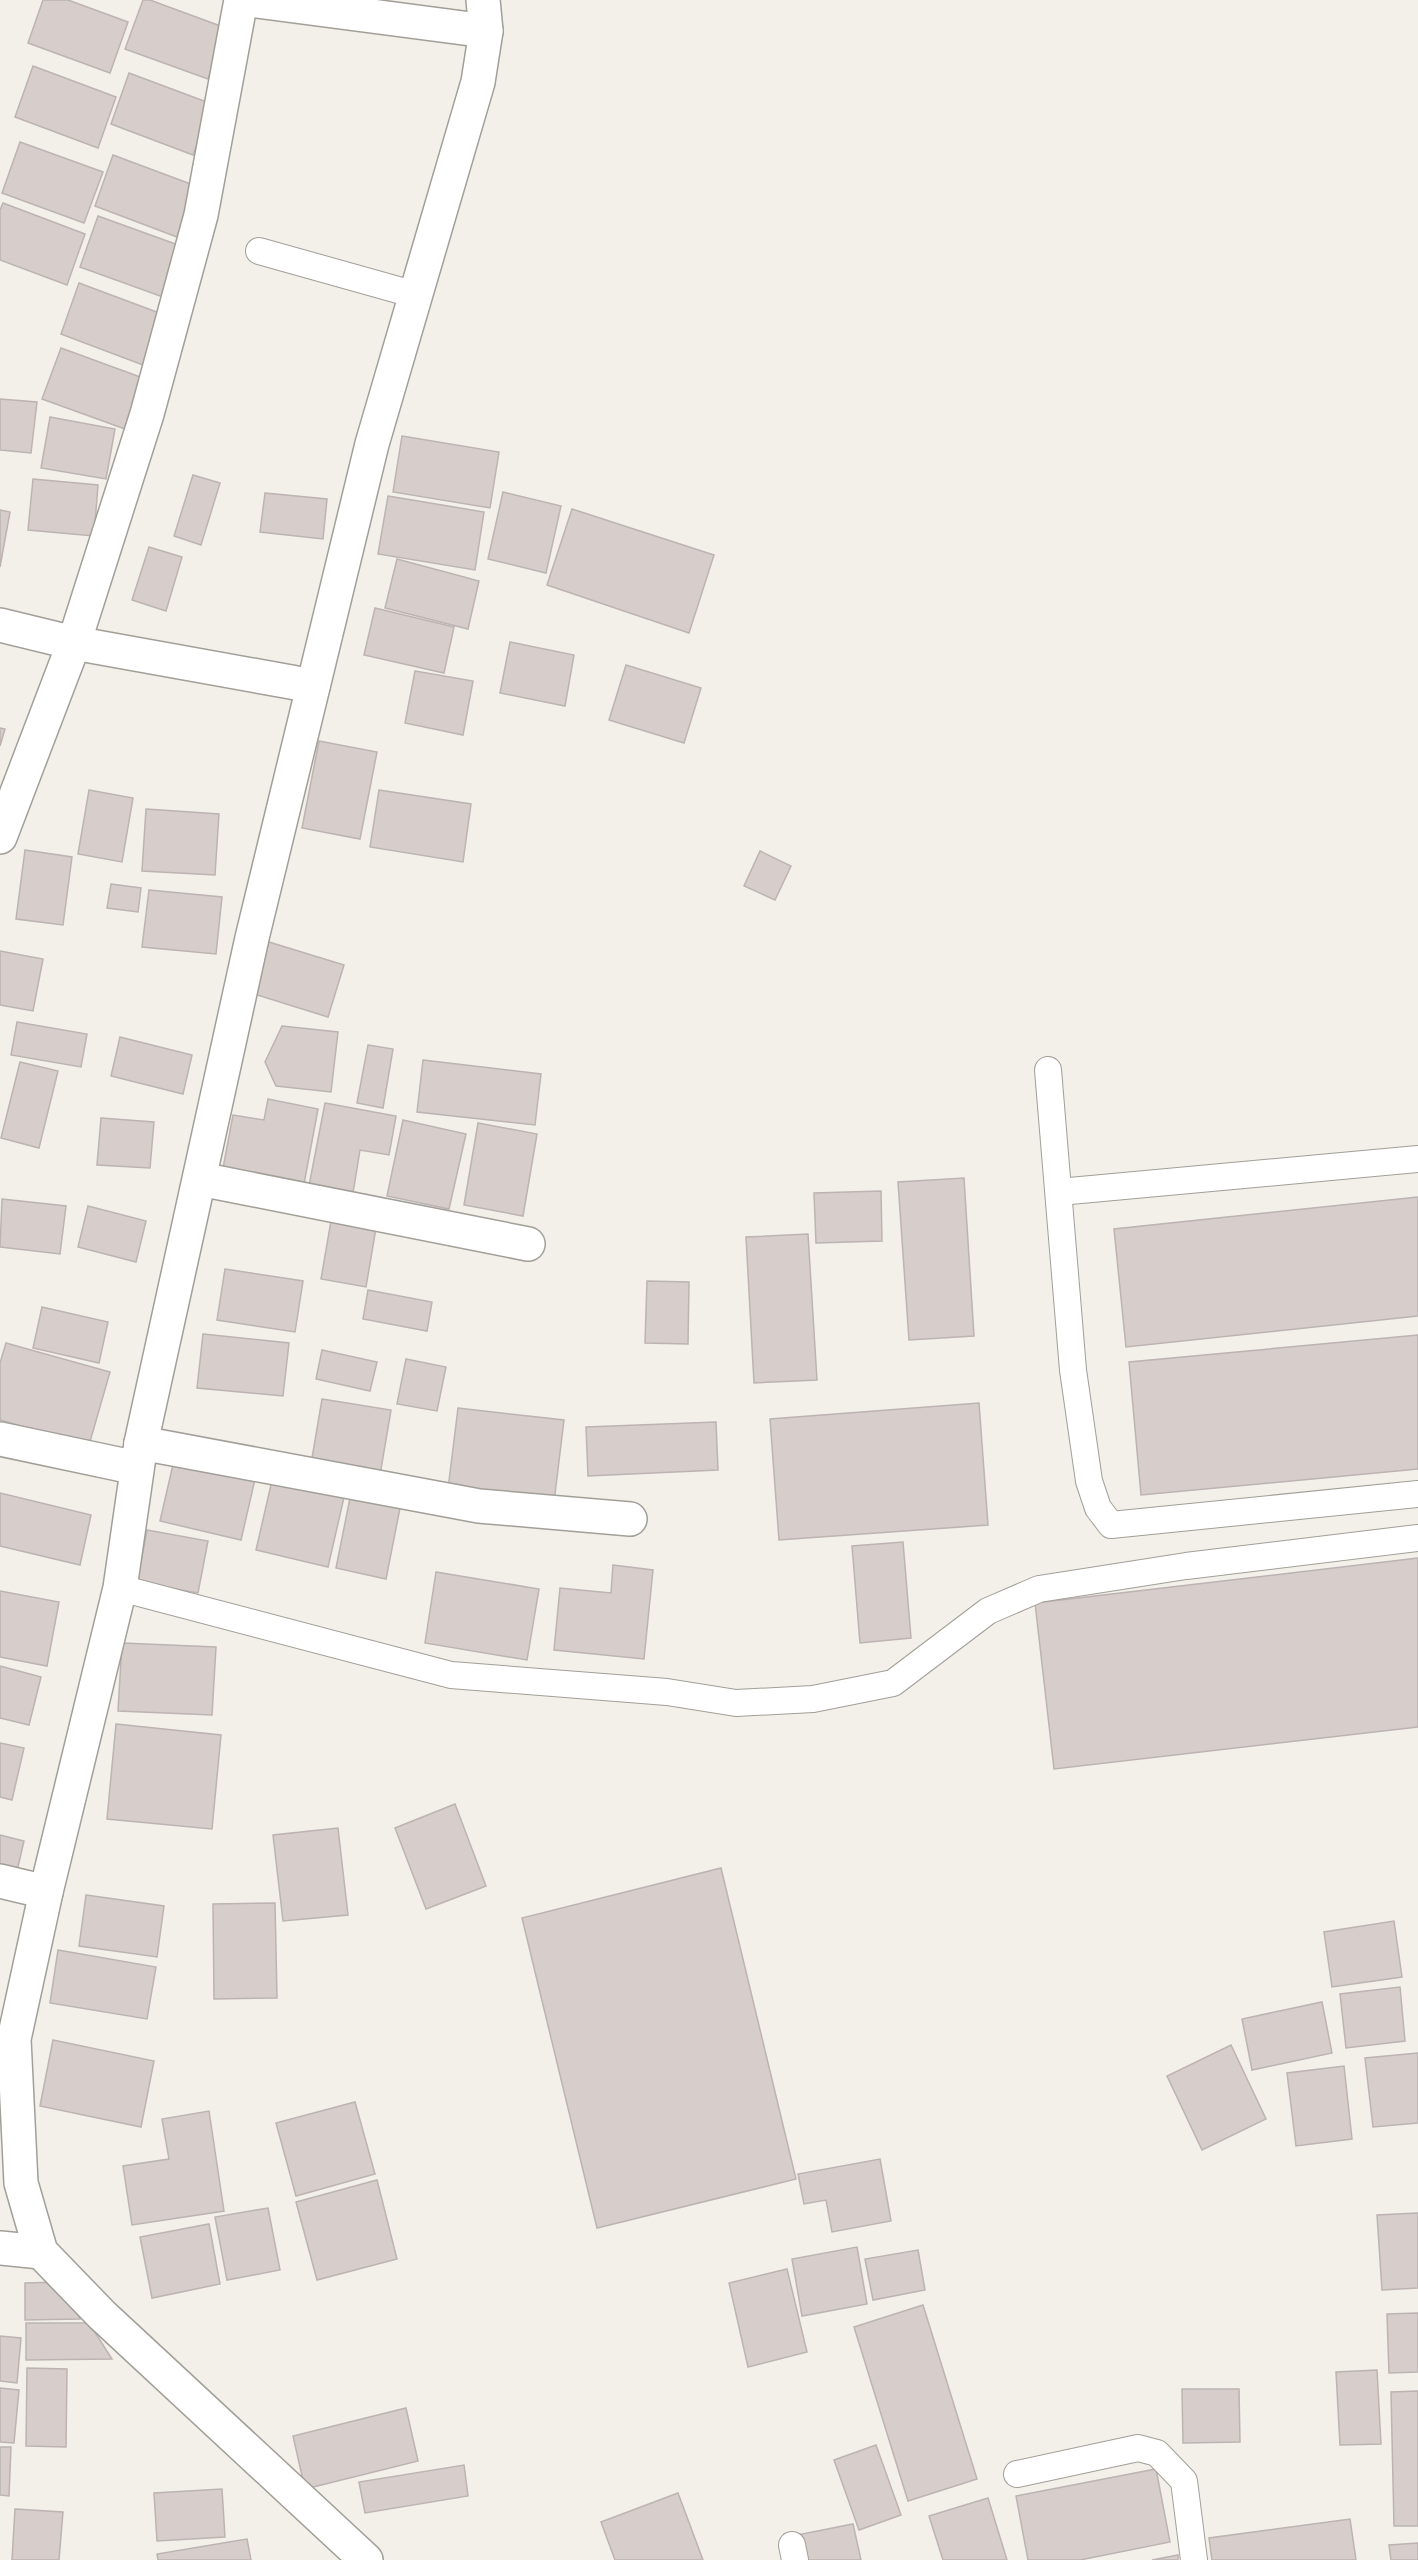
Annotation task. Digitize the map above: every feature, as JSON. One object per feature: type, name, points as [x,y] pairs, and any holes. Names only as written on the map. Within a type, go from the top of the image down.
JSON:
[{"type":"street","points":[[0,837],[74,643],[147,414],[201,215],[241,0]]},
{"type":"street","points":[[249,0],[484,16],[478,82],[372,444],[252,938],[139,1456],[120,1588],[46,1892],[14,2039],[21,2183],[41,2252],[102,2315],[366,2560]]},
{"type":"street","points":[[0,625],[74,643],[313,686]]},
{"type":"street","points":[[200,1179],[528,1244]]},
{"type":"street","points":[[0,1439],[139,1456],[479,1506],[630,1519]]},
{"type":"street","points":[[0,1881],[46,1892]]},
{"type":"street","points":[[0,2248],[41,2252]]},
{"type":"lane","points":[[259,251],[416,295]]},
{"type":"lane","points":[[1048,1070],[1073,1370],[1089,1481],[1098,1508],[1111,1525],[1418,1494]]},
{"type":"lane","points":[[1059,1192],[1418,1159]]},
{"type":"lane","points":[[120,1588],[451,1675],[667,1692],[736,1702],[813,1698],[893,1683],[988,1611],[1039,1589],[1186,1566],[1418,1538]]},
{"type":"lane","points":[[1017,2474],[1138,2448],[1157,2453],[1184,2481],[1194,2560]]},
{"type":"building","points":[[43,0],[68,0],[128,22],[110,73],[28,43]]},
{"type":"building","points":[[143,0],[150,0],[226,28],[208,79],[125,49]]},
{"type":"building","points":[[33,66],[116,97],[98,148],[15,117]]},
{"type":"building","points":[[129,73],[212,104],[193,155],[111,124]]},
{"type":"building","points":[[20,142],[103,172],[84,223],[2,193]]},
{"type":"building","points":[[113,155],[196,186],[177,237],[95,206]]},
{"type":"building","points":[[3,203],[85,234],[67,285],[0,260],[0,210]]},
{"type":"building","points":[[98,216],[181,246],[163,297],[80,267]]},
{"type":"building","points":[[79,283],[162,314],[143,365],[61,334]]},
{"type":"building","points":[[61,348],[143,378],[125,429],[42,399]]},
{"type":"building","points":[[0,399],[37,402],[31,453],[0,450]]},
{"type":"building","points":[[50,417],[115,429],[106,479],[41,468]]},
{"type":"building","points":[[402,436],[499,452],[490,508],[393,492]]},
{"type":"building","points":[[193,475],[220,483],[201,545],[174,536]]},
{"type":"building","points":[[33,479],[98,485],[94,536],[28,530]]},
{"type":"building","points":[[503,492],[561,506],[546,573],[488,559]]},
{"type":"building","points":[[265,493],[327,499],[323,539],[260,532]]},
{"type":"building","points":[[388,496],[484,512],[475,570],[378,554]]},
{"type":"building","points":[[572,509],[714,555],[689,633],[547,585]]},
{"type":"building","points":[[0,510],[10,512],[0,567]]},
{"type":"building","points":[[149,547],[182,557],[166,611],[132,600]]},
{"type":"building","points":[[397,559],[479,581],[468,629],[385,608]]},
{"type":"building","points":[[375,608],[454,627],[444,673],[364,655]]},
{"type":"building","points":[[510,642],[574,655],[565,706],[500,693]]},
{"type":"building","points":[[626,665],[701,688],[684,743],[609,720]]},
{"type":"building","points":[[415,671],[473,681],[463,735],[405,723]]},
{"type":"building","points":[[0,728],[5,729],[0,746]]},
{"type":"building","points":[[319,741],[377,752],[360,839],[302,828]]},
{"type":"building","points":[[89,790],[133,798],[122,862],[78,854]]},
{"type":"building","points":[[379,790],[471,804],[463,862],[370,847]]},
{"type":"building","points":[[146,809],[219,814],[215,875],[142,871]]},
{"type":"building","points":[[25,850],[72,857],[63,925],[16,919]]},
{"type":"building","points":[[760,851],[791,866],[775,900],[744,886]]},
{"type":"building","points":[[111,884],[141,888],[138,912],[107,908]]},
{"type":"building","points":[[149,890],[222,897],[216,954],[142,947]]},
{"type":"building","points":[[269,942],[344,965],[328,1017],[254,994]]},
{"type":"building","points":[[0,951],[43,959],[33,1011],[0,1005]]},
{"type":"building","points":[[17,1022],[87,1034],[81,1067],[11,1055]]},
{"type":"building","points":[[282,1026],[338,1032],[331,1092],[276,1086],[265,1062]]},
{"type":"building","points":[[120,1037],[192,1055],[183,1094],[111,1076]]},
{"type":"building","points":[[368,1045],[393,1049],[383,1108],[357,1103]]},
{"type":"building","points":[[423,1060],[541,1074],[535,1125],[417,1112]]},
{"type":"building","points":[[20,1062],[58,1071],[39,1148],[1,1138]]},
{"type":"building","points":[[268,1099],[318,1109],[304,1184],[223,1168],[233,1115],[264,1120]]},
{"type":"building","points":[[325,1103],[396,1116],[389,1155],[360,1150],[352,1199],[308,1191]]},
{"type":"building","points":[[101,1118],[154,1122],[150,1168],[97,1165]]},
{"type":"building","points":[[403,1120],[466,1134],[449,1209],[387,1196]]},
{"type":"building","points":[[478,1123],[537,1134],[523,1216],[464,1205]]},
{"type":"building","points":[[964,1178],[974,1336],[909,1340],[898,1182]]},
{"type":"building","points":[[881,1191],[882,1241],[816,1243],[814,1193]]},
{"type":"building","points":[[1418,1197],[1418,1316],[1126,1347],[1114,1229]]},
{"type":"building","points":[[2,1199],[66,1206],[60,1254],[0,1247]]},
{"type":"building","points":[[88,1206],[146,1221],[136,1262],[78,1247]]},
{"type":"building","points":[[332,1215],[377,1222],[366,1287],[321,1279]]},
{"type":"building","points":[[808,1234],[817,1380],[754,1383],[746,1237]]},
{"type":"building","points":[[225,1269],[303,1281],[295,1332],[217,1320]]},
{"type":"building","points":[[647,1281],[689,1282],[688,1344],[645,1343]]},
{"type":"building","points":[[368,1290],[432,1302],[427,1331],[363,1319]]},
{"type":"building","points":[[42,1307],[108,1322],[99,1363],[33,1348]]},
{"type":"building","points":[[203,1334],[289,1343],[283,1396],[197,1388]]},
{"type":"building","points":[[1418,1335],[1418,1469],[1141,1495],[1129,1362]]},
{"type":"building","points":[[6,1343],[110,1372],[89,1445],[0,1420],[0,1363]]},
{"type":"building","points":[[322,1350],[377,1362],[370,1391],[316,1379]]},
{"type":"building","points":[[406,1359],[446,1367],[437,1411],[397,1404]]},
{"type":"building","points":[[322,1399],[391,1410],[379,1481],[310,1470]]},
{"type":"building","points":[[979,1403],[988,1525],[779,1540],[770,1419]]},
{"type":"building","points":[[458,1408],[564,1420],[554,1502],[448,1489]]},
{"type":"building","points":[[716,1422],[718,1470],[588,1476],[586,1427]]},
{"type":"building","points":[[175,1456],[256,1475],[241,1540],[160,1521]]},
{"type":"building","points":[[273,1476],[345,1493],[328,1567],[256,1550]]},
{"type":"building","points":[[0,1493],[91,1515],[80,1565],[0,1546]]},
{"type":"building","points":[[351,1493],[401,1503],[386,1579],[336,1568]]},
{"type":"building","points":[[147,1530],[208,1541],[198,1593],[137,1582]]},
{"type":"building","points":[[903,1542],[911,1638],[860,1643],[852,1546]]},
{"type":"building","points":[[1418,1558],[1418,1727],[1054,1769],[1035,1603]]},
{"type":"building","points":[[613,1565],[653,1570],[644,1659],[554,1650],[560,1588],[611,1593]]},
{"type":"building","points":[[436,1572],[539,1589],[527,1660],[425,1643]]},
{"type":"building","points":[[0,1591],[59,1602],[47,1666],[0,1657]]},
{"type":"building","points":[[122,1643],[216,1647],[212,1715],[118,1711]]},
{"type":"building","points":[[0,1666],[41,1677],[29,1725],[0,1718]]},
{"type":"building","points":[[116,1724],[221,1735],[212,1829],[107,1819]]},
{"type":"building","points":[[0,1743],[24,1748],[12,1800],[0,1797]]},
{"type":"building","points":[[455,1804],[486,1886],[426,1909],[395,1828]]},
{"type":"building","points":[[338,1828],[348,1915],[283,1921],[273,1835]]},
{"type":"building","points":[[0,1835],[24,1841],[16,1875],[0,1871]]},
{"type":"building","points":[[721,1868],[796,2179],[597,2228],[522,1918]]},
{"type":"building","points":[[86,1895],[164,1906],[157,1957],[79,1946]]},
{"type":"building","points":[[275,1903],[277,1998],[214,1999],[213,1904]]},
{"type":"building","points":[[1394,1921],[1402,1977],[1332,1987],[1324,1932]]},
{"type":"building","points":[[58,1950],[156,1967],[147,2019],[50,2003]]},
{"type":"building","points":[[1400,1987],[1405,2041],[1346,2048],[1340,1994]]},
{"type":"building","points":[[1322,2002],[1332,2053],[1252,2070],[1242,2019]]},
{"type":"building","points":[[53,2040],[154,2061],[141,2127],[40,2106]]},
{"type":"building","points":[[1231,2045],[1266,2119],[1202,2150],[1167,2076]]},
{"type":"building","points":[[1418,2053],[1418,2123],[1373,2127],[1365,2058]]},
{"type":"building","points":[[1344,2066],[1352,2139],[1296,2146],[1287,2073]]},
{"type":"building","points":[[355,2102],[375,2174],[296,2196],[276,2123]]},
{"type":"building","points":[[209,2111],[224,2211],[132,2225],[123,2166],[169,2159],[162,2119]]},
{"type":"building","points":[[880,2159],[891,2221],[832,2232],[826,2200],[804,2204],[798,2174]]},
{"type":"building","points":[[377,2180],[397,2259],[317,2280],[296,2202]]},
{"type":"building","points":[[268,2208],[280,2270],[227,2280],[215,2217]]},
{"type":"building","points":[[1418,2213],[1418,2288],[1382,2290],[1377,2215]]},
{"type":"building","points":[[209,2224],[220,2284],[152,2298],[140,2237]]},
{"type":"building","points":[[857,2247],[867,2304],[802,2316],[792,2259]]},
{"type":"building","points":[[918,2250],[925,2290],[873,2300],[865,2259]]},
{"type":"building","points":[[787,2269],[807,2352],[748,2367],[729,2283]]},
{"type":"building","points":[[61,2282],[80,2319],[25,2320],[25,2283]]},
{"type":"building","points":[[923,2305],[977,2479],[908,2501],[854,2327]]},
{"type":"building","points":[[1418,2313],[1418,2372],[1389,2373],[1387,2314]]},
{"type":"building","points":[[26,2323],[89,2323],[112,2359],[26,2360]]},
{"type":"building","points":[[0,2336],[21,2338],[17,2383],[0,2381]]},
{"type":"building","points":[[27,2368],[67,2369],[66,2447],[26,2446]]},
{"type":"building","points":[[1377,2370],[1381,2444],[1340,2445],[1336,2372]]},
{"type":"building","points":[[0,2388],[19,2390],[14,2443],[0,2442]]},
{"type":"building","points":[[1182,2389],[1239,2389],[1240,2442],[1183,2443]]},
{"type":"building","points":[[1418,2391],[1418,2526],[1394,2526],[1391,2392]]},
{"type":"building","points":[[406,2408],[418,2461],[305,2489],[293,2436]]},
{"type":"building","points":[[876,2445],[901,2515],[859,2530],[834,2460]]},
{"type":"building","points":[[0,2447],[11,2447],[9,2496],[0,2495]]},
{"type":"building","points":[[464,2465],[468,2496],[365,2513],[359,2482]]},
{"type":"building","points":[[1156,2469],[1170,2542],[1080,2560],[1028,2560],[1016,2496]]},
{"type":"building","points":[[222,2489],[225,2537],[157,2541],[154,2493]]},
{"type":"building","points":[[678,2493],[703,2560],[615,2560],[601,2522]]},
{"type":"building","points":[[988,2498],[1007,2560],[943,2560],[929,2516]]},
{"type":"building","points":[[15,2509],[63,2512],[59,2560],[12,2560]]},
{"type":"building","points":[[1350,2519],[1356,2560],[1212,2560],[1209,2538]]},
{"type":"building","points":[[853,2524],[861,2560],[802,2560],[797,2535]]},
{"type":"building","points":[[247,2539],[251,2560],[158,2560],[157,2554]]},
{"type":"building","points":[[1418,2543],[1418,2560],[1391,2560],[1389,2545]]},
{"type":"building","points":[[1178,2555],[1178,2560],[1152,2560]]}]
